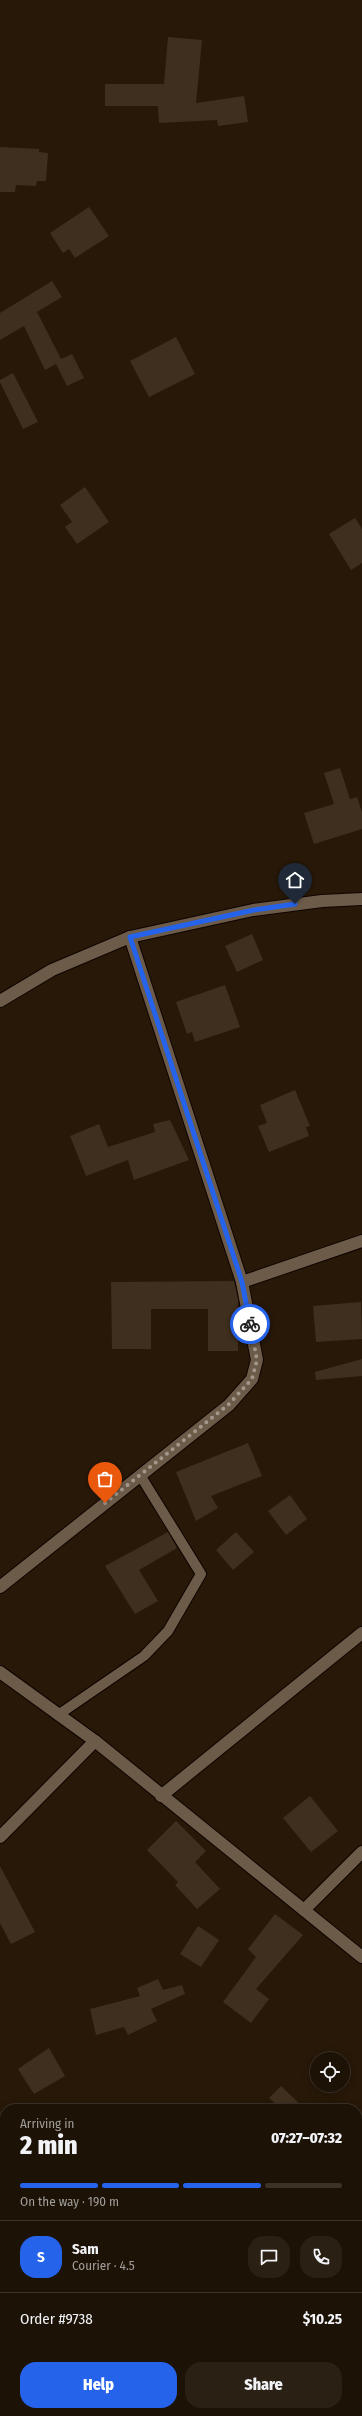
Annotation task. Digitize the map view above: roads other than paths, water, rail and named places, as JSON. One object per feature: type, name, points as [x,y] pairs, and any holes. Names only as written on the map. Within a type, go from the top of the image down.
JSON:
[{"type":"street","points":[[0,1001],[52,970],[130,937],[254,910],[322,901],[362,899]]},
{"type":"street","points":[[0,1586],[228,1405],[252,1379],[257,1360],[242,1282],[130,937]]},
{"type":"street","points":[[242,1282],[362,1241]]},
{"type":"street","points":[[161,1796],[362,1633]]},
{"type":"street","points":[[0,1672],[95,1741],[362,1958]]},
{"type":"street","points":[[0,1837],[95,1741]]},
{"type":"street","points":[[304,1910],[362,1852]]},
{"type":"lane","points":[[58,1715],[144,1656],[168,1631],[201,1574],[140,1475]]}]
